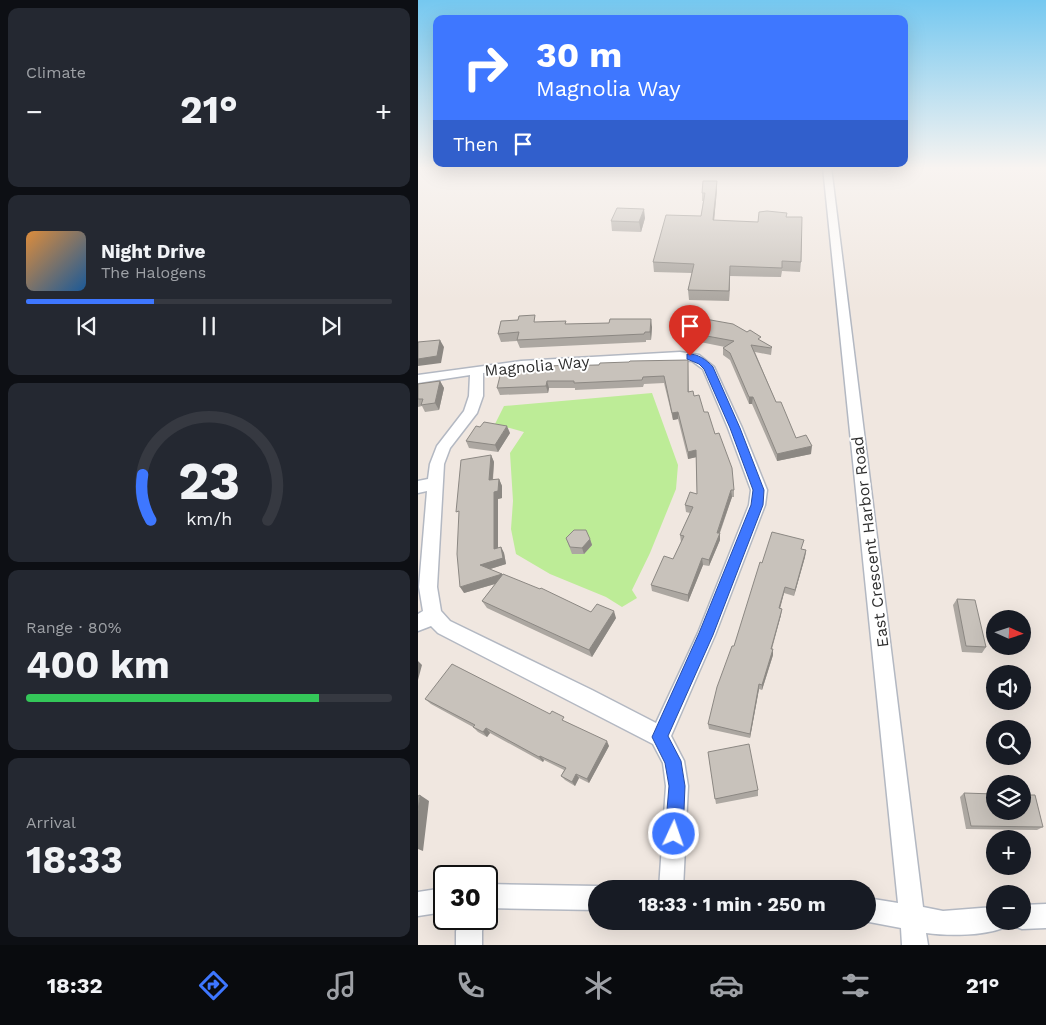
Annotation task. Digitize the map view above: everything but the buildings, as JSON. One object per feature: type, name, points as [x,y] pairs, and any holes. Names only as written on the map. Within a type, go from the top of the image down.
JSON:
[{"type":"street","name":"East Crescent Harbor Road","points":[[832,211],[892,728],[913,931]]},
{"type":"street","name":"Magnolia Way","points":[[680,356],[695,358],[708,367],[735,428],[759,490],[757,505],[706,635],[660,737],[585,697],[425,619],[437,464],[444,446],[470,413],[476,396],[477,370],[521,365],[680,356]]},
{"type":"street","points":[[418,379],[477,370]]},
{"type":"street","points":[[418,487],[436,484]]},
{"type":"street","points":[[660,737],[673,761],[677,786],[672,880]]},
{"type":"street","points":[[498,896],[588,898]]},
{"type":"street","points":[[418,904],[433,902]]},
{"type":"street","points":[[876,914],[913,931],[943,923],[986,920]]},
{"type":"street","points":[[1031,917],[1046,916]]},
{"type":"street","points":[[469,930],[469,945]]},
{"type":"green space","points":[[652,393],[678,465],[676,489],[650,553],[632,590],[637,598],[622,607],[606,597],[550,574],[516,554],[511,529],[513,501],[510,453],[524,432],[495,424],[504,406]]},
{"type":"route","points":[[674,834],[677,786],[673,761],[660,737],[706,635],[757,505],[759,490],[735,428],[708,367],[690,356]]}]
